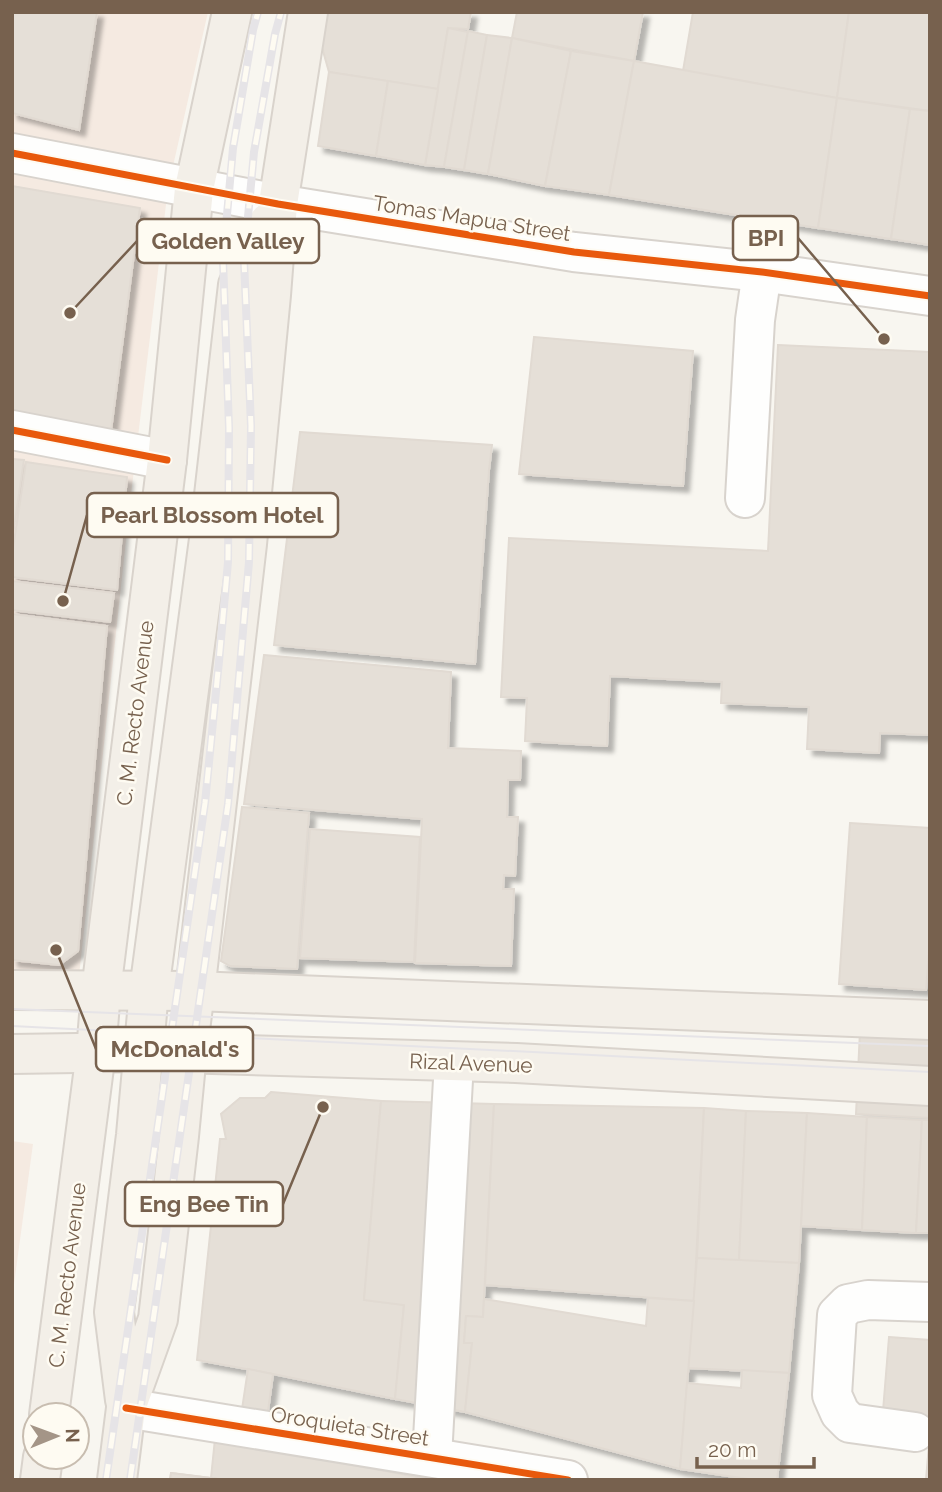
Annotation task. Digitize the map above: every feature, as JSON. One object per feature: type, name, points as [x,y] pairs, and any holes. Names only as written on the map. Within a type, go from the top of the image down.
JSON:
[{"type":"main road","name":"C. M. Recto Avenue","points":[[51,1401],[167,460],[194,189],[232,12]]},
{"type":"main road","points":[[117,1480],[126,1408],[158,1319],[247,544],[278,204],[308,12]]},
{"type":"main road","points":[[126,1408],[114,1312],[136,1135],[149,991],[208,553],[238,285],[278,204]]},
{"type":"main road","points":[[12,990],[195,991],[930,1020]]},
{"type":"main road","name":"Rizal Avenue","points":[[12,1054],[142,1052],[516,1063],[930,1086]]},
{"type":"street","name":"Tomas Mapua Street","points":[[12,153],[278,204],[574,252],[762,272],[930,296]]},
{"type":"street","points":[[745,498],[755,320],[762,272]]},
{"type":"street","points":[[12,430],[167,460]]},
{"type":"street","points":[[432,1457],[454,1062]]},
{"type":"street","points":[[915,1432],[850,1423],[840,1413],[832,1395],[837,1315],[848,1304],[868,1300],[930,1302]]},
{"type":"street","name":"Oroquieta Street","points":[[126,1408],[568,1480]]},
{"type":"shaded area","points":[[12,12],[208,12],[168,188],[130,503],[79,976],[12,976]]},
{"type":"shaded area","points":[[12,1141],[33,1144],[12,1299]]},
{"type":"building","points":[[12,12],[97,12],[79,130],[12,113]]},
{"type":"building","points":[[312,12],[471,12],[468,29],[448,28],[438,89],[329,72]]},
{"type":"building","points":[[517,12],[643,12],[634,61],[512,38]]},
{"type":"building","points":[[693,12],[849,12],[837,98],[683,71]]},
{"type":"building","points":[[849,12],[930,12],[930,111],[837,98]]},
{"type":"building","points":[[448,28],[468,32],[444,167],[425,165]]},
{"type":"building","points":[[468,31],[487,35],[464,170],[444,167]]},
{"type":"building","points":[[487,35],[512,38],[488,174],[464,170]]},
{"type":"building","points":[[512,38],[571,51],[545,186],[488,174]]},
{"type":"building","points":[[571,51],[634,61],[609,195],[545,186]]},
{"type":"building","points":[[634,61],[837,98],[818,228],[609,195]]},
{"type":"building","points":[[329,72],[388,81],[376,156],[318,146]]},
{"type":"building","points":[[388,81],[438,89],[425,165],[376,156]]},
{"type":"building","points":[[837,98],[910,109],[891,239],[818,228]]},
{"type":"building","points":[[910,109],[930,111],[930,245],[891,239]]},
{"type":"building","points":[[12,186],[140,208],[110,438],[12,417]]},
{"type":"building","points":[[534,337],[693,351],[683,486],[519,474]]},
{"type":"building","points":[[778,345],[930,352],[930,735],[880,733],[879,753],[807,749],[809,707],[721,703],[722,682],[610,676],[607,746],[525,741],[527,698],[501,697],[509,538],[768,551]]},
{"type":"building","points":[[300,432],[492,445],[475,664],[274,645]]},
{"type":"building","points":[[12,459],[24,460],[12,541]]},
{"type":"building","points":[[26,462],[127,477],[117,590],[12,577],[12,555]]},
{"type":"building","points":[[12,581],[114,593],[110,622],[12,610]]},
{"type":"building","points":[[12,614],[107,626],[78,951],[59,965],[12,960]]},
{"type":"building","points":[[264,655],[451,672],[448,748],[521,751],[520,780],[508,780],[507,817],[518,817],[515,876],[504,875],[503,889],[514,889],[511,966],[415,963],[422,819],[244,804]]},
{"type":"building","points":[[242,807],[309,813],[297,969],[230,966],[221,961]]},
{"type":"building","points":[[850,823],[930,828],[930,940],[926,990],[839,984]]},
{"type":"building","points":[[310,829],[420,837],[414,962],[300,958]]},
{"type":"building","points":[[861,1010],[930,1013],[930,1118],[856,1114]]},
{"type":"building","points":[[271,1092],[381,1101],[364,1300],[404,1305],[395,1399],[197,1360],[220,1139],[226,1139],[221,1114],[240,1098],[265,1098]]},
{"type":"building","points":[[381,1101],[494,1104],[483,1317],[466,1316],[464,1343],[472,1343],[465,1412],[395,1399],[404,1305],[364,1300]]},
{"type":"building","points":[[494,1104],[704,1108],[694,1301],[485,1285]]},
{"type":"building","points":[[704,1108],[746,1111],[739,1261],[697,1258]]},
{"type":"building","points":[[746,1111],[807,1113],[799,1263],[739,1261]]},
{"type":"building","points":[[807,1113],[867,1117],[862,1230],[801,1226]]},
{"type":"building","points":[[867,1117],[922,1120],[916,1233],[862,1230]]},
{"type":"building","points":[[922,1120],[930,1120],[930,1233],[916,1233]]},
{"type":"building","points":[[697,1258],[799,1263],[789,1373],[688,1368]]},
{"type":"building","points":[[648,1298],[694,1301],[680,1469],[465,1412],[472,1343],[464,1343],[466,1316],[483,1317],[484,1299],[646,1326]]},
{"type":"building","points":[[889,1337],[930,1340],[930,1480],[926,1480],[929,1444],[883,1411]]},
{"type":"building","points":[[248,1369],[273,1374],[263,1448],[237,1443]]},
{"type":"building","points":[[742,1370],[789,1373],[777,1480],[755,1480],[680,1469],[687,1383],[741,1388]]},
{"type":"building","points":[[215,1439],[433,1480],[211,1478]]},
{"type":"building","points":[[171,1473],[211,1478],[226,1480],[170,1480]]},
{"type":"building","points":[[171,1473],[211,1478],[226,1480],[170,1480]]},
{"type":"tram line","points":[[12,1009],[930,1046]]},
{"type":"tram line","points":[[12,1026],[930,1072]]},
{"type":"railway","points":[[106,1480],[205,803],[228,562],[229,428],[223,259],[233,148],[258,12]]},
{"type":"railway","points":[[130,1480],[228,804],[249,562],[251,426],[244,260],[254,152],[281,12]]},
{"type":"cycle path","points":[[12,153],[278,204],[574,252],[762,272],[930,296]]},
{"type":"cycle path","points":[[12,430],[167,460]]},
{"type":"cycle path","points":[[126,1408],[568,1480]]},
{"type":"place","name":"Golden Valley","points":[[70,313]]},
{"type":"place","name":"BPI","points":[[884,339]]},
{"type":"place","name":"Pearl Blossom Hotel","points":[[63,601]]},
{"type":"place","name":"McDonald's","points":[[56,950]]},
{"type":"place","name":"Eng Bee Tin","points":[[323,1107]]}]
